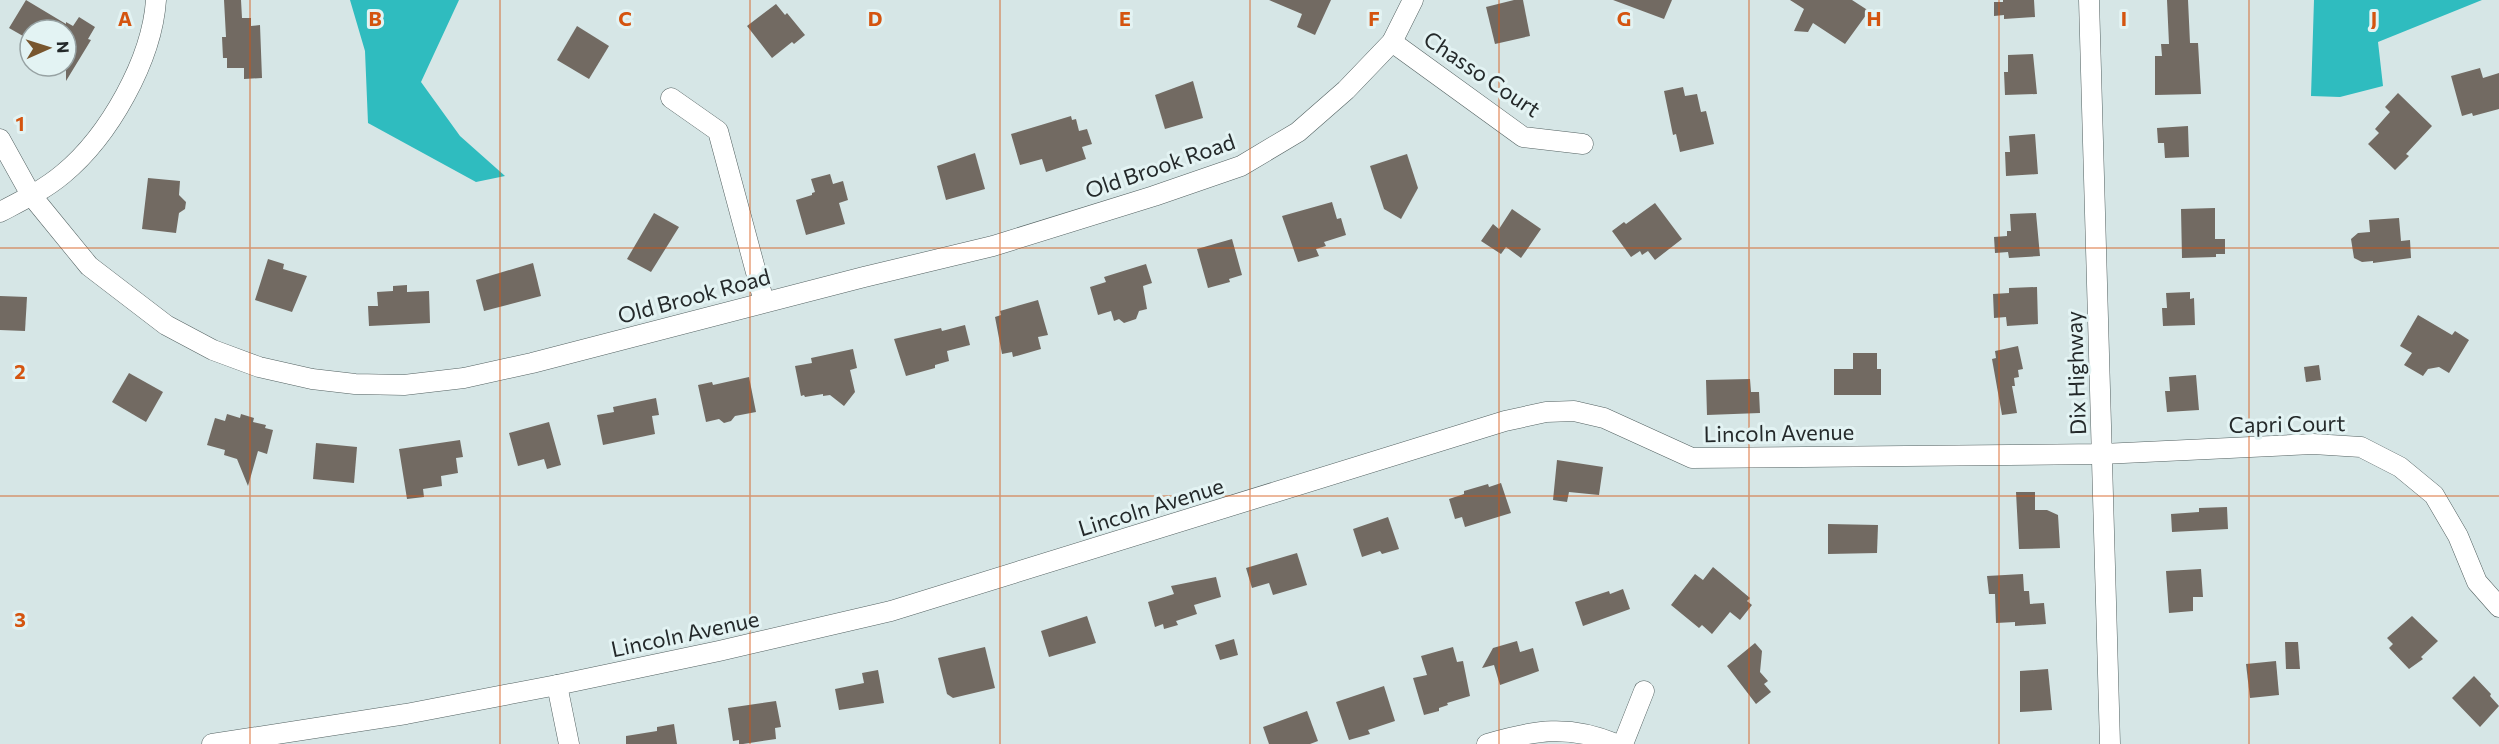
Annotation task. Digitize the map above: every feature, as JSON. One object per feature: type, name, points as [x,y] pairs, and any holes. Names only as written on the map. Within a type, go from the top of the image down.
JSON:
[{"type":"street","points":[[0,212],[63,175],[95,142],[121,103],[142,57],[155,12],[156,0]]},
{"type":"street","name":"Old Brook Road","points":[[0,139],[31,195],[89,266],[166,325],[213,350],[259,367],[312,379],[355,384],[404,385],[464,378],[993,246],[1154,196],[1241,166],[1298,132],[1346,90],[1392,42],[1413,0]]},
{"type":"street","name":"Dix Highway","points":[[2089,0],[2110,744]]},
{"type":"street","name":"Chasso Court","points":[[1392,42],[1523,137],[1582,144]]},
{"type":"street","points":[[671,98],[718,131],[764,302]]},
{"type":"street","name":"Lincoln Avenue","points":[[212,744],[406,714],[557,685],[719,651],[891,611],[1505,421],[1546,412],[1574,411],[1604,418],[1692,458],[2102,454]]},
{"type":"street","name":"Capri Court","points":[[2102,454],[2313,444],[2361,447],[2400,467],[2434,495],[2458,536],[2477,582],[2499,607]]},
{"type":"street","points":[[557,685],[568,744]]},
{"type":"street","points":[[1623,744],[1644,691]]},
{"type":"street","points":[[1487,744],[1518,735],[1563,729],[1616,744]]},
{"type":"shaded area","points":[[350,0],[459,0],[421,82],[460,136],[505,176],[476,182],[368,123],[365,51]]},
{"type":"shaded area","points":[[2314,0],[2482,0],[2378,42],[2383,86],[2340,97],[2311,96]]},
{"type":"building","points":[[26,0],[56,18],[18,18],[18,33],[9,28]]},
{"type":"building","points":[[224,0],[241,0],[242,18],[251,18],[251,26],[260,25],[262,78],[244,79],[244,68],[227,68],[227,58],[223,58],[222,37],[226,37]]},
{"type":"building","points":[[1269,0],[1331,0],[1315,35],[1297,27],[1302,14]]},
{"type":"building","points":[[1523,0],[1530,36],[1495,44],[1486,7]]},
{"type":"building","points":[[1613,0],[1672,0],[1664,19]]},
{"type":"building","points":[[1790,0],[1852,0],[1869,11],[1845,44],[1813,23],[1808,32],[1794,31],[1804,9]]},
{"type":"building","points":[[2003,0],[2034,0],[2035,17],[2004,19],[2004,15],[1994,16],[1994,2],[2003,2]]},
{"type":"building","points":[[2167,0],[2188,0],[2190,43],[2198,43],[2201,94],[2155,95],[2155,56],[2162,56],[2161,44],[2169,44]]},
{"type":"building","points":[[776,4],[785,15],[787,13],[805,35],[772,58],[747,26]]},
{"type":"building","points":[[79,17],[95,27],[88,39],[91,40],[78,61]]},
{"type":"building","points":[[577,26],[609,46],[589,79],[557,60]]},
{"type":"building","points":[[2033,54],[2037,94],[2005,95],[2004,72],[2008,72],[2008,55]]},
{"type":"building","points":[[2480,68],[2483,78],[2499,73],[2499,109],[2473,116],[2472,113],[2462,116],[2451,76]]},
{"type":"building","points":[[1193,81],[1203,118],[1165,129],[1155,95]]},
{"type":"building","points":[[1683,87],[1685,96],[1697,94],[1701,112],[1706,111],[1714,144],[1680,152],[1676,134],[1673,135],[1664,91]]},
{"type":"building","points":[[2398,93],[2432,126],[2406,154],[2409,156],[2395,170],[2368,144],[2379,133],[2375,129],[2390,112],[2385,107]]},
{"type":"building","points":[[1071,116],[1072,120],[1076,119],[1079,131],[1087,129],[1092,144],[1082,147],[1086,159],[1046,172],[1042,159],[1020,165],[1011,134]]},
{"type":"building","points":[[2188,126],[2189,157],[2165,158],[2164,143],[2158,143],[2157,128]]},
{"type":"building","points":[[2035,134],[2038,174],[2006,176],[2005,152],[2010,152],[2009,136]]},
{"type":"building","points":[[975,153],[985,189],[946,200],[937,166]]},
{"type":"building","points":[[1407,154],[1418,188],[1401,219],[1384,209],[1370,166]]},
{"type":"building","points":[[830,174],[833,184],[843,181],[848,200],[839,203],[845,224],[806,235],[796,200],[815,192],[811,179]]},
{"type":"building","points":[[148,178],[180,181],[179,195],[186,202],[185,209],[179,213],[176,233],[142,229]]},
{"type":"building","points":[[1332,202],[1337,219],[1341,218],[1346,235],[1324,242],[1326,246],[1316,249],[1319,256],[1298,262],[1282,216]]},
{"type":"building","points":[[1655,203],[1682,239],[1655,260],[1648,251],[1642,255],[1640,251],[1631,257],[1612,231]]},
{"type":"building","points":[[2215,208],[2215,239],[2225,239],[2225,254],[2216,254],[2216,257],[2182,258],[2181,209]]},
{"type":"building","points":[[1512,209],[1541,229],[1521,258],[1506,247],[1501,254],[1481,241],[1493,224],[1499,229]]},
{"type":"building","points":[[654,213],[679,227],[651,272],[627,259]]},
{"type":"building","points":[[2036,213],[2040,256],[2009,258],[2008,252],[1995,253],[1994,237],[2007,236],[2007,231],[2011,231],[2010,214]]},
{"type":"building","points":[[2399,218],[2401,241],[2410,240],[2411,258],[2373,263],[2373,261],[2362,262],[2354,258],[2351,239],[2358,233],[2370,232],[2369,220]]},
{"type":"building","points":[[1232,239],[1242,275],[1229,279],[1230,282],[1208,288],[1197,249]]},
{"type":"building","points":[[268,259],[284,264],[283,269],[307,276],[292,312],[255,300]]},
{"type":"building","points":[[533,263],[541,296],[484,311],[476,280]]},
{"type":"building","points":[[1146,264],[1152,283],[1143,286],[1147,309],[1139,311],[1136,319],[1124,323],[1119,319],[1114,321],[1111,311],[1098,315],[1090,287],[1106,282],[1104,277]]},
{"type":"building","points":[[407,285],[407,292],[429,291],[430,323],[369,326],[368,306],[378,306],[377,292],[393,291],[393,286]]},
{"type":"building","points":[[2037,287],[2038,324],[2007,326],[2006,317],[1994,318],[1993,294],[2009,293],[2009,288]]},
{"type":"building","points":[[2190,292],[2190,299],[2194,298],[2195,325],[2163,326],[2162,308],[2167,308],[2166,293]]},
{"type":"building","points":[[0,296],[27,297],[25,331],[0,330]]},
{"type":"building","points":[[1038,300],[1048,335],[1038,337],[1041,349],[1013,357],[1012,352],[1002,354],[995,317],[1001,315],[1000,311]]},
{"type":"building","points":[[2418,315],[2452,335],[2455,331],[2469,340],[2449,373],[2439,367],[2428,369],[2423,376],[2404,365],[2412,353],[2400,346]]},
{"type":"building","points":[[965,325],[970,345],[947,351],[949,361],[935,365],[935,368],[906,376],[894,339]]},
{"type":"building","points":[[2018,346],[2023,369],[2018,370],[2019,377],[2014,378],[2015,386],[2012,386],[2017,413],[2002,415],[1992,359],[1996,358],[1995,351]]},
{"type":"building","points":[[853,349],[857,368],[850,370],[855,392],[844,406],[830,395],[801,396],[795,366],[812,363],[811,358]]},
{"type":"building","points":[[1853,353],[1877,353],[1877,369],[1881,369],[1881,395],[1834,395],[1834,369],[1853,369]]},
{"type":"building","points":[[2319,365],[2321,380],[2306,382],[2304,367]]},
{"type":"building","points":[[129,373],[163,392],[146,422],[112,402]]},
{"type":"building","points":[[2196,375],[2199,410],[2167,412],[2165,391],[2170,391],[2169,377]]},
{"type":"building","points":[[749,377],[756,412],[735,416],[731,421],[724,423],[719,419],[706,422],[698,385],[712,382],[713,385]]},
{"type":"building","points":[[1750,379],[1751,392],[1759,392],[1760,413],[1707,415],[1706,380]]},
{"type":"building","points":[[656,398],[659,415],[652,416],[655,434],[603,445],[597,415],[614,412],[613,407]]},
{"type":"building","points":[[227,414],[240,418],[241,414],[254,418],[253,422],[266,425],[265,428],[273,430],[267,454],[258,451],[248,486],[237,459],[224,455],[225,450],[207,445],[215,418],[225,421]]},
{"type":"building","points":[[549,422],[561,465],[547,469],[544,459],[518,466],[509,433]]},
{"type":"building","points":[[460,440],[463,457],[456,458],[458,473],[441,476],[442,486],[423,489],[424,497],[407,499],[399,449]]},
{"type":"building","points":[[316,443],[357,447],[354,483],[313,479]]},
{"type":"building","points":[[1557,460],[1603,467],[1599,495],[1569,492],[1567,502],[1553,500]]},
{"type":"building","points":[[1501,483],[1511,513],[1465,527],[1462,517],[1455,519],[1449,499],[1464,494],[1464,491]]},
{"type":"building","points":[[2016,492],[2035,492],[2035,510],[2047,510],[2058,515],[2060,548],[2019,549]]},
{"type":"building","points":[[2227,507],[2228,529],[2172,532],[2171,514],[2199,512],[2199,508]]},
{"type":"building","points":[[1388,517],[1399,549],[1382,554],[1380,551],[1362,557],[1353,529]]},
{"type":"building","points":[[1828,524],[1878,525],[1877,553],[1828,554]]},
{"type":"building","points":[[1297,553],[1307,585],[1273,595],[1269,583],[1252,588],[1246,568]]},
{"type":"building","points":[[1713,567],[1750,598],[1747,601],[1752,605],[1740,620],[1730,612],[1712,634],[1702,625],[1699,628],[1671,605],[1695,574],[1703,580]]},
{"type":"building","points":[[2201,569],[2203,597],[2193,597],[2193,611],[2169,613],[2166,571]]},
{"type":"building","points":[[2023,574],[2024,591],[2029,591],[2030,604],[2044,603],[2046,624],[2015,626],[2015,622],[1996,623],[1995,594],[1989,594],[1987,576]]},
{"type":"building","points":[[1216,577],[1221,597],[1194,605],[1197,614],[1176,621],[1178,625],[1164,629],[1163,624],[1155,627],[1148,602],[1174,594],[1171,586]]},
{"type":"building","points":[[1623,589],[1630,609],[1583,626],[1575,602]]},
{"type":"building","points":[[1087,616],[1096,643],[1049,657],[1041,631]]},
{"type":"building","points":[[2412,616],[2438,641],[2421,657],[2423,659],[2409,669],[2389,648],[2393,644],[2387,638]]},
{"type":"building","points":[[1234,639],[1238,655],[1220,660],[1215,645]]},
{"type":"building","points":[[1517,641],[1520,652],[1533,648],[1539,671],[1500,685],[1494,665],[1482,668],[1493,648]]},
{"type":"building","points":[[2285,642],[2298,642],[2300,669],[2286,669]]},
{"type":"building","points":[[1755,643],[1762,651],[1760,672],[1768,681],[1764,684],[1771,692],[1756,704],[1727,666]]},
{"type":"building","points":[[985,647],[995,688],[953,698],[947,694],[938,658]]},
{"type":"building","points":[[1453,647],[1457,662],[1463,661],[1470,696],[1447,703],[1448,705],[1439,708],[1439,711],[1424,715],[1413,678],[1427,675],[1421,656]]},
{"type":"building","points":[[2276,661],[2279,695],[2250,698],[2246,664]]},
{"type":"building","points":[[2048,669],[2052,710],[2020,712],[2020,671]]},
{"type":"building","points":[[878,670],[884,703],[839,710],[835,689],[864,683],[862,673]]},
{"type":"building","points":[[2474,676],[2499,706],[2480,727],[2452,698]]},
{"type":"building","points":[[1384,686],[1395,721],[1368,730],[1370,734],[1349,740],[1336,702]]},
{"type":"building","points":[[776,701],[781,727],[775,728],[776,739],[743,744],[739,744],[739,740],[733,741],[728,708]]},
{"type":"building","points":[[1307,711],[1318,741],[1310,744],[1269,744],[1263,727]]},
{"type":"building","points":[[674,724],[677,744],[626,744],[626,736],[657,731],[657,727]]}]
